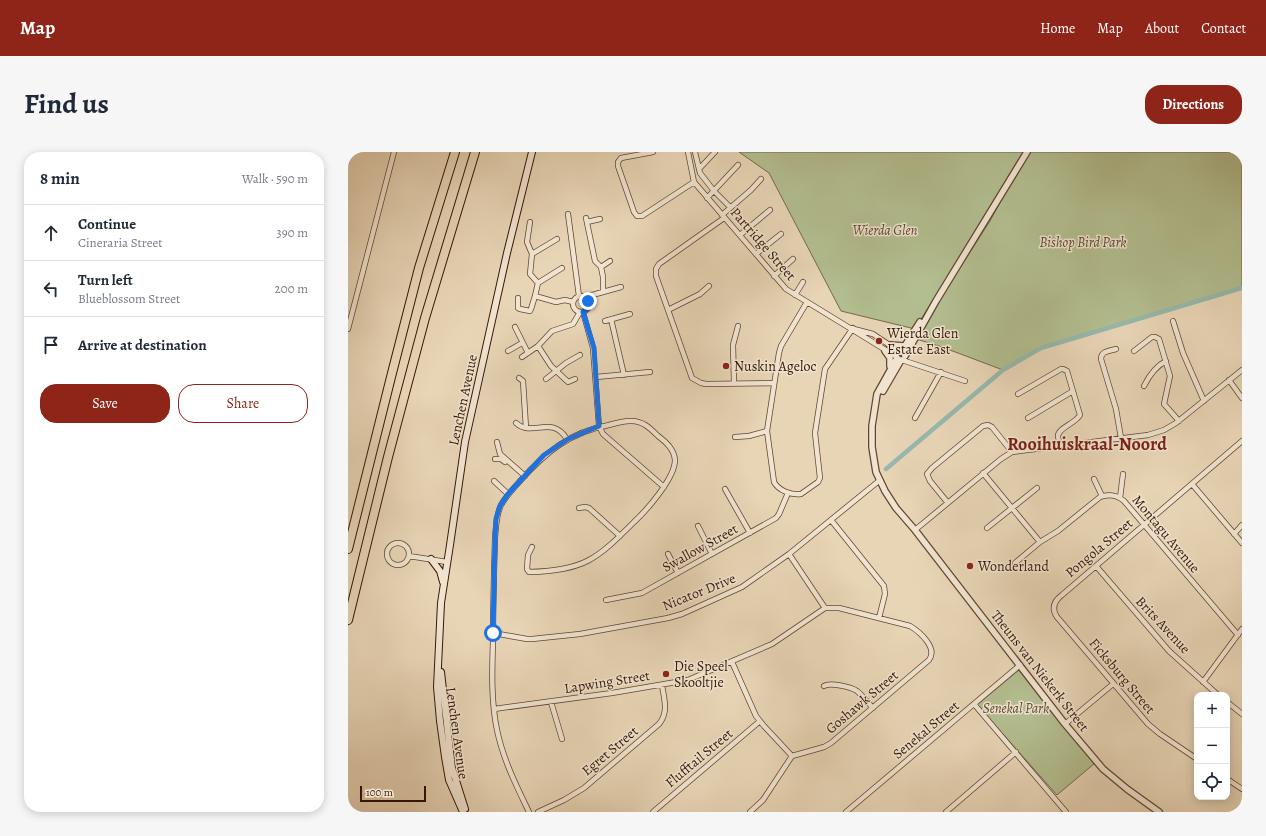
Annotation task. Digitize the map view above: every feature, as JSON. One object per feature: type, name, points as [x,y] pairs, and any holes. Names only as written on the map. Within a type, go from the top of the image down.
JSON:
[{"type":"highway","points":[[348,550],[418,275],[455,152]]},
{"type":"highway","points":[[348,620],[388,457],[425,318],[475,152]]},
{"type":"main road","name":"Lenchen Avenue","points":[[462,812],[452,788],[445,758],[437,688],[443,585],[448,562],[465,442],[507,253],[532,152]]},
{"type":"main road","points":[[431,559],[440,571],[443,585]]},
{"type":"main road","name":"Lenchen Avenue","points":[[439,656],[444,712],[452,768],[459,794],[466,812]]},
{"type":"street","points":[[348,326],[394,152]]},
{"type":"street","points":[[654,152],[621,158],[618,162],[618,166],[634,212],[637,216],[642,216],[694,182]]},
{"type":"street","name":"Partridge Street","points":[[688,152],[694,182],[786,289],[884,350],[901,356]]},
{"type":"street","points":[[695,152],[700,173],[714,191],[730,206]]},
{"type":"street","points":[[700,169],[715,152]]},
{"type":"street","name":"Theuns van Niekerk Street","points":[[876,402],[901,356],[1027,152]]},
{"type":"street","points":[[707,198],[738,165]]},
{"type":"street","points":[[761,179],[751,190],[730,206],[723,216],[659,264],[656,269],[656,276],[692,378],[706,384],[774,383]]},
{"type":"street","points":[[740,235],[770,210]]},
{"type":"street","points":[[568,214],[579,296]]},
{"type":"street","points":[[600,219],[586,220],[596,261],[601,267],[603,291]]},
{"type":"street","points":[[530,222],[526,242],[532,254],[530,274],[538,283]]},
{"type":"street","points":[[756,254],[781,234]]},
{"type":"street","points":[[532,254],[557,239]]},
{"type":"street","points":[[774,276],[793,259]]},
{"type":"street","points":[[601,267],[610,260]]},
{"type":"street","points":[[518,298],[518,308],[530,311],[538,283],[562,268]]},
{"type":"street","points":[[795,295],[803,282]]},
{"type":"street","points":[[668,310],[700,294],[709,286]]},
{"type":"street","points":[[579,296],[585,297],[621,287]]},
{"type":"street","points":[[535,296],[554,302],[565,300],[573,302]]},
{"type":"street","points":[[573,302],[579,296]]},
{"type":"street","points":[[522,357],[538,346],[552,331],[574,324],[582,312],[589,306],[585,297]]},
{"type":"street","name":"Theuns van Niekerk Street","points":[[936,300],[904,346],[901,356],[889,370],[879,389],[872,426],[872,447],[874,462],[880,480],[892,502],[1066,724],[1110,775],[1155,811]]},
{"type":"street","points":[[573,302],[573,307],[577,311],[582,312]]},
{"type":"street","points":[[807,302],[781,346],[767,431],[774,482],[778,488],[788,493],[797,495],[805,493],[818,482],[820,478],[815,434],[825,369],[851,329]]},
{"type":"street","points":[[582,312],[594,348],[599,426],[603,434],[664,487]]},
{"type":"street","points":[[605,320],[630,314]]},
{"type":"street","points":[[611,319],[624,374]]},
{"type":"street","points":[[1173,321],[1183,353],[1204,401]]},
{"type":"street","points":[[734,383],[733,345],[738,326]]},
{"type":"street","points":[[515,327],[528,352]]},
{"type":"street","name":"Partridge Street","points":[[851,329],[873,334],[889,344],[901,356]]},
{"type":"street","points":[[1134,351],[1150,338],[1155,336],[1161,342],[1170,378],[1164,404],[1179,421]]},
{"type":"street","points":[[508,351],[522,343]]},
{"type":"street","points":[[889,370],[890,359],[884,350],[889,344],[904,346]]},
{"type":"street","points":[[538,346],[551,366],[568,381],[575,379]]},
{"type":"street","points":[[1116,349],[1104,352],[1101,359],[1116,409],[1121,438]]},
{"type":"street","points":[[546,379],[566,363],[580,355]]},
{"type":"street","points":[[901,356],[913,363],[965,381]]},
{"type":"street","points":[[1144,386],[1148,376],[1166,361]]},
{"type":"street","points":[[1018,394],[1064,368],[1068,374],[1080,415],[1077,420],[1060,432],[1058,436],[1060,446]]},
{"type":"street","points":[[915,530],[1007,454],[1012,452],[1157,433],[1171,427],[1242,370]]},
{"type":"street","points":[[596,376],[650,372]]},
{"type":"street","points":[[915,418],[941,372]]},
{"type":"street","points":[[519,378],[523,381],[526,428]]},
{"type":"street","points":[[1229,380],[1242,398]]},
{"type":"street","points":[[1028,418],[1073,391]]},
{"type":"street","points":[[529,812],[505,759],[499,739],[494,709],[492,671],[495,538],[496,519],[500,506],[508,494],[544,455],[568,439],[599,426],[629,421],[642,423],[671,448],[675,459],[674,465],[664,487],[644,513],[600,553],[584,564],[557,571],[528,571],[528,556],[532,547]]},
{"type":"street","points":[[516,423],[522,428],[555,427],[563,432],[568,439]]},
{"type":"street","points":[[603,434],[607,425]]},
{"type":"street","points":[[948,503],[930,481],[927,474],[932,468],[983,426],[988,425],[992,427],[1012,452]]},
{"type":"street","points":[[735,437],[748,436],[767,431]]},
{"type":"street","name":"Pongola Street","points":[[1062,595],[1242,441]]},
{"type":"street","points":[[497,442],[500,454],[524,477]]},
{"type":"street","points":[[495,460],[501,459],[524,477]]},
{"type":"street","points":[[983,473],[1040,542]]},
{"type":"street","points":[[1120,498],[1123,485],[1123,474]]},
{"type":"street","points":[[1015,563],[1040,542],[1050,537],[1085,506],[1102,496],[1094,479]]},
{"type":"street","name":"Nicator Drive","points":[[493,633],[532,639],[580,634],[668,618],[682,614],[742,587],[789,554],[880,480]]},
{"type":"street","points":[[494,481],[508,494]]},
{"type":"street","points":[[1192,484],[1242,543]]},
{"type":"street","points":[[987,528],[1037,488]]},
{"type":"street","points":[[725,489],[750,533]]},
{"type":"street","name":"Swallow Street","points":[[606,600],[642,593],[750,533],[778,516],[788,493]]},
{"type":"street","name":"Montagu Avenue","points":[[1102,496],[1120,498],[1238,635]]},
{"type":"street","points":[[579,508],[589,508],[620,536]]},
{"type":"street","points":[[789,554],[825,608],[839,608],[879,618],[884,594],[884,586],[831,520]]},
{"type":"street","points":[[1234,534],[1242,525]]},
{"type":"street","points":[[698,526],[712,554]]},
{"type":"street","points":[[400,543],[407,547],[409,556],[405,563],[397,565],[390,561],[388,553],[392,545],[400,543]]},
{"type":"street","points":[[668,554],[678,573]]},
{"type":"street","points":[[409,556],[448,562]]},
{"type":"street","name":"Brits Avenue","points":[[1096,566],[1161,642],[1215,692]]},
{"type":"street","name":"Ficksburg Street","points":[[1062,595],[1054,603],[1054,613],[1113,684],[1154,730],[1194,757]]},
{"type":"street","name":"Lapwing Street","points":[[494,709],[551,702],[693,679],[772,644],[825,608]]},
{"type":"street","name":"Goshawk Street","points":[[792,756],[828,745],[929,660],[932,648],[915,629],[910,626],[879,618]]},
{"type":"street","points":[[1203,682],[1242,629]]},
{"type":"street","points":[[732,662],[756,716],[792,756],[763,800],[750,812]]},
{"type":"street","name":"Senekal Street","points":[[846,812],[1020,665]]},
{"type":"street","points":[[824,686],[832,684],[854,689],[873,708]]},
{"type":"street","points":[[1066,724],[1113,684]]},
{"type":"street","name":"Egret Street","points":[[538,812],[564,800],[584,788],[663,720],[665,712],[662,685]]},
{"type":"street","points":[[551,702],[562,739]]},
{"type":"street","points":[[974,704],[1066,811]]},
{"type":"street","points":[[1230,704],[1242,714]]},
{"type":"street","name":"Flufftail Street","points":[[653,812],[760,721]]},
{"type":"street","points":[[946,812],[1016,752]]},
{"type":"street","points":[[1230,781],[1242,789]]},
{"type":"green space","name":"Wierda Glen","points":[[739,152],[1024,152],[915,329],[841,311],[769,173]]},
{"type":"green space","name":"Bishop Bird Park","points":[[1027,152],[1242,152],[1242,288],[1041,348],[1003,370],[916,339],[928,317],[990,221]]},
{"type":"green space","name":"Senekal Park","points":[[1019,670],[1095,763],[1057,795],[977,705]]},
{"type":"waterway","points":[[886,469],[1003,370],[1041,348],[1242,288]]},
{"type":"place","name":"Wierda Glen Estate East","points":[[879,341]]},
{"type":"place","name":"Nuskin Ageloc","points":[[726,366]]},
{"type":"place","name":"Wonderland","points":[[970,566]]},
{"type":"place","name":"Die Speel Skooltjie","points":[[666,674]]},
{"type":"district","name":"Rooihuiskraal-Noord","points":[[1087,444]]},
{"type":"route","points":[[493,633],[496,519],[500,506],[508,494],[544,455],[568,439],[599,426],[594,348],[583,312],[589,306],[588,301]]}]
